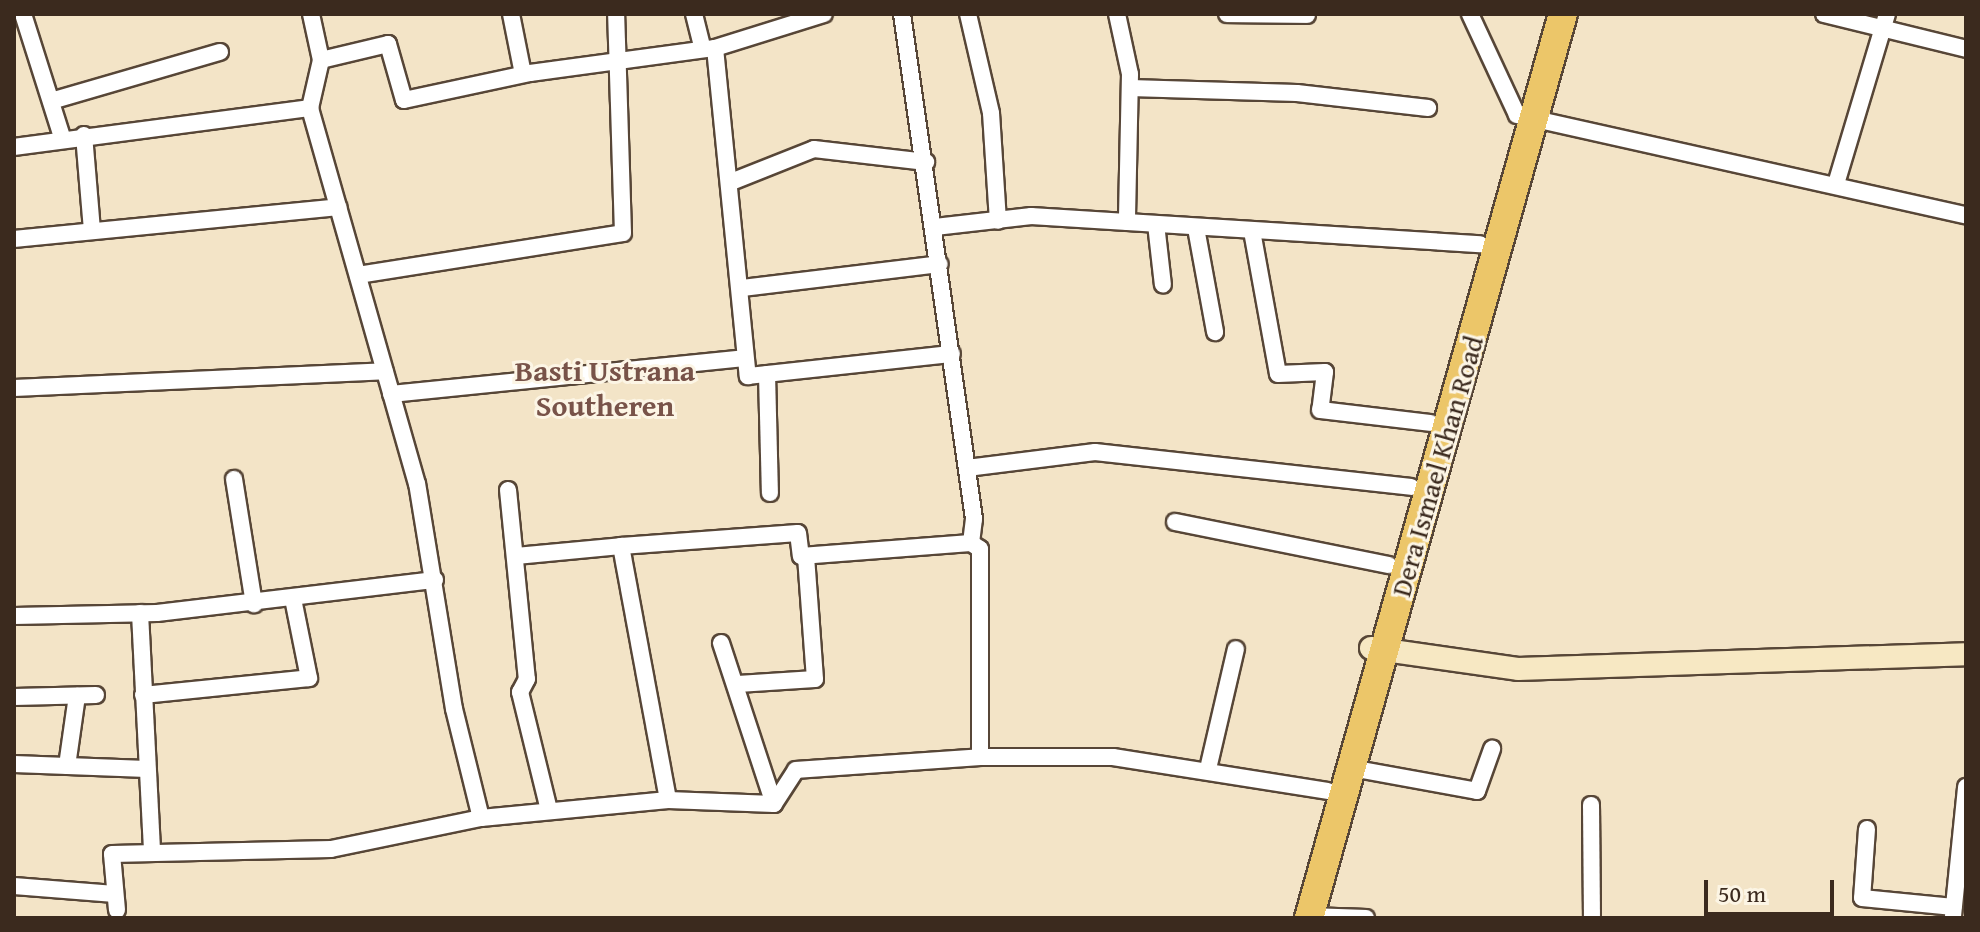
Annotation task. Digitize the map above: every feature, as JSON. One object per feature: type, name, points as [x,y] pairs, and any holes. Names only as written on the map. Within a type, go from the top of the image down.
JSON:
[{"type":"highway","name":"Dera Ismael Khan Road","points":[[1303,917],[1351,768],[1379,650],[1526,117],[1546,14]]},
{"type":"highway","name":"Dera Ismael Khan Road","points":[[1303,917],[1327,791],[1379,650],[1389,565],[1480,244],[1563,14]]},
{"type":"street","points":[[23,14],[62,137]]},
{"type":"street","points":[[311,14],[321,60],[310,108],[391,394],[435,580],[454,709],[481,818]]},
{"type":"street","points":[[511,14],[523,74]]},
{"type":"street","points":[[358,275],[623,233],[620,59],[616,14]]},
{"type":"street","points":[[694,14],[709,48],[731,182],[742,288],[744,358],[748,376],[952,354]]},
{"type":"street","points":[[321,60],[388,44],[404,100],[523,74],[709,48],[824,14]]},
{"type":"street","points":[[902,14],[926,162],[967,468],[971,543]]},
{"type":"street","points":[[968,14],[991,113],[998,221]]},
{"type":"street","points":[[1117,14],[1130,88],[1127,222]]},
{"type":"street","points":[[1227,14],[1307,15]]},
{"type":"street","points":[[1470,14],[1526,117],[1966,215]]},
{"type":"street","points":[[1824,14],[1885,21],[1966,49]]},
{"type":"street","points":[[1836,184],[1885,21]]},
{"type":"street","points":[[51,101],[220,52]]},
{"type":"street","points":[[1130,88],[1297,93],[1428,108]]},
{"type":"street","points":[[14,147],[62,137],[310,108]]},
{"type":"street","points":[[84,135],[92,230]]},
{"type":"street","points":[[731,182],[814,149],[926,162]]},
{"type":"street","points":[[14,239],[338,207]]},
{"type":"street","points":[[935,227],[998,221],[1127,222],[1480,244]]},
{"type":"street","points":[[1156,224],[1163,285]]},
{"type":"street","points":[[1196,228],[1215,332]]},
{"type":"street","points":[[1252,231],[1278,374],[1325,372],[1320,410],[1430,423]]},
{"type":"street","points":[[742,288],[940,264]]},
{"type":"street","points":[[391,394],[744,358]]},
{"type":"street","points":[[14,388],[385,371]]},
{"type":"street","points":[[767,374],[770,493]]},
{"type":"street","points":[[967,468],[1095,452],[1411,487]]},
{"type":"street","points":[[234,479],[254,604]]},
{"type":"street","points":[[508,490],[527,679],[520,692],[549,810]]},
{"type":"street","points":[[1175,522],[1389,565]]},
{"type":"street","points":[[516,556],[798,533],[806,556],[815,679],[738,684]]},
{"type":"street","points":[[806,556],[971,543],[980,549],[984,619],[976,670],[980,757]]},
{"type":"street","points":[[621,546],[668,800]]},
{"type":"street","points":[[14,616],[140,613],[254,604],[435,580]]},
{"type":"street","points":[[143,695],[309,678],[293,599]]},
{"type":"street","points":[[140,613],[152,851]]},
{"type":"street","points":[[721,643],[738,684],[774,804]]},
{"type":"street","points":[[1208,769],[1236,649]]},
{"type":"street","points":[[1379,650],[1518,669],[1966,654]]},
{"type":"street","points":[[14,697],[96,695]]},
{"type":"street","points":[[67,766],[77,696]]},
{"type":"street","points":[[1351,768],[1477,791],[1492,749]]},
{"type":"street","points":[[774,804],[796,770],[980,757],[1113,757],[1208,769],[1327,791]]},
{"type":"street","points":[[14,764],[147,769]]},
{"type":"street","points":[[1867,829],[1862,898],[1953,913],[1966,787]]},
{"type":"street","points":[[14,886],[116,902],[112,854],[331,849],[481,818],[668,800],[774,804]]},
{"type":"street","points":[[1591,805],[1592,918]]},
{"type":"street","points":[[1881,900],[1887,918]]},
{"type":"street","points":[[1303,917],[1366,918]]},
{"type":"district","name":"Basti Ustrana Southeren","points":[[605,387]]}]
